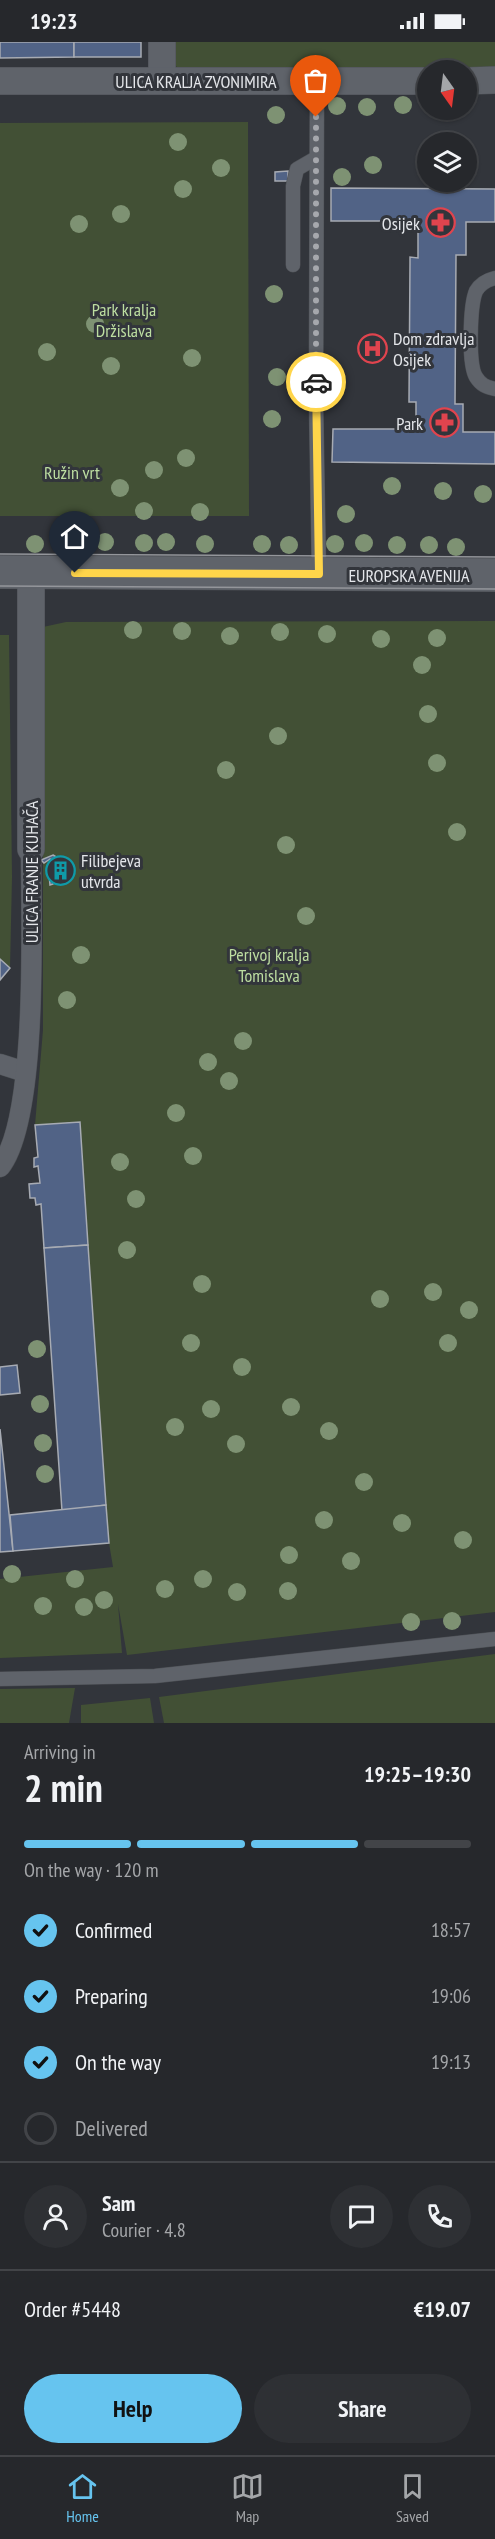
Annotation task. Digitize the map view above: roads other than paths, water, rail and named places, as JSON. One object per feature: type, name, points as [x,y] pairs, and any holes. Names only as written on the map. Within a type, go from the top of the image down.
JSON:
[{"type":"street","points":[[162,42],[162,80]]},
{"type":"street","points":[[477,81],[495,80]]},
{"type":"street","name":"ULICA KRALJA ZVONIMIRA","points":[[0,81],[417,81]]},
{"type":"street","name":"EUROPSKA AVENIJA","points":[[15,572],[495,575]]},
{"type":"street","name":"ULICA FRANJE KUHAČA","points":[[0,1167],[8,1157],[14,1143],[26,1071],[31,987],[31,849],[15,572]]},
{"type":"street","points":[[0,1064],[26,1071]]},
{"type":"lane","points":[[317,81],[319,574]]},
{"type":"lane","points":[[293,265],[293,186],[297,169],[316,158]]},
{"type":"lane","points":[[495,278],[489,279],[477,288],[472,302],[474,375],[482,386],[495,389]]},
{"type":"lane","points":[[0,1679],[155,1676],[495,1640]]},
{"type":"tram line","points":[[0,554],[495,557]]},
{"type":"tram line","points":[[0,586],[495,589]]},
{"type":"place","name":"Osijek","points":[[441,223]]},
{"type":"place","name":"Dom zdravlja Osijek","points":[[372,348]]},
{"type":"place","name":"Park","points":[[444,423]]},
{"type":"place","name":"Filibejeva utvrda","points":[[60,870]]},
{"type":"park label","name":"Park kralja Držislava","points":[[124,319]]},
{"type":"park label","name":"Ružin vrt","points":[[72,472]]},
{"type":"park label","name":"Perivoj kralja Tomislava","points":[[269,964]]}]
